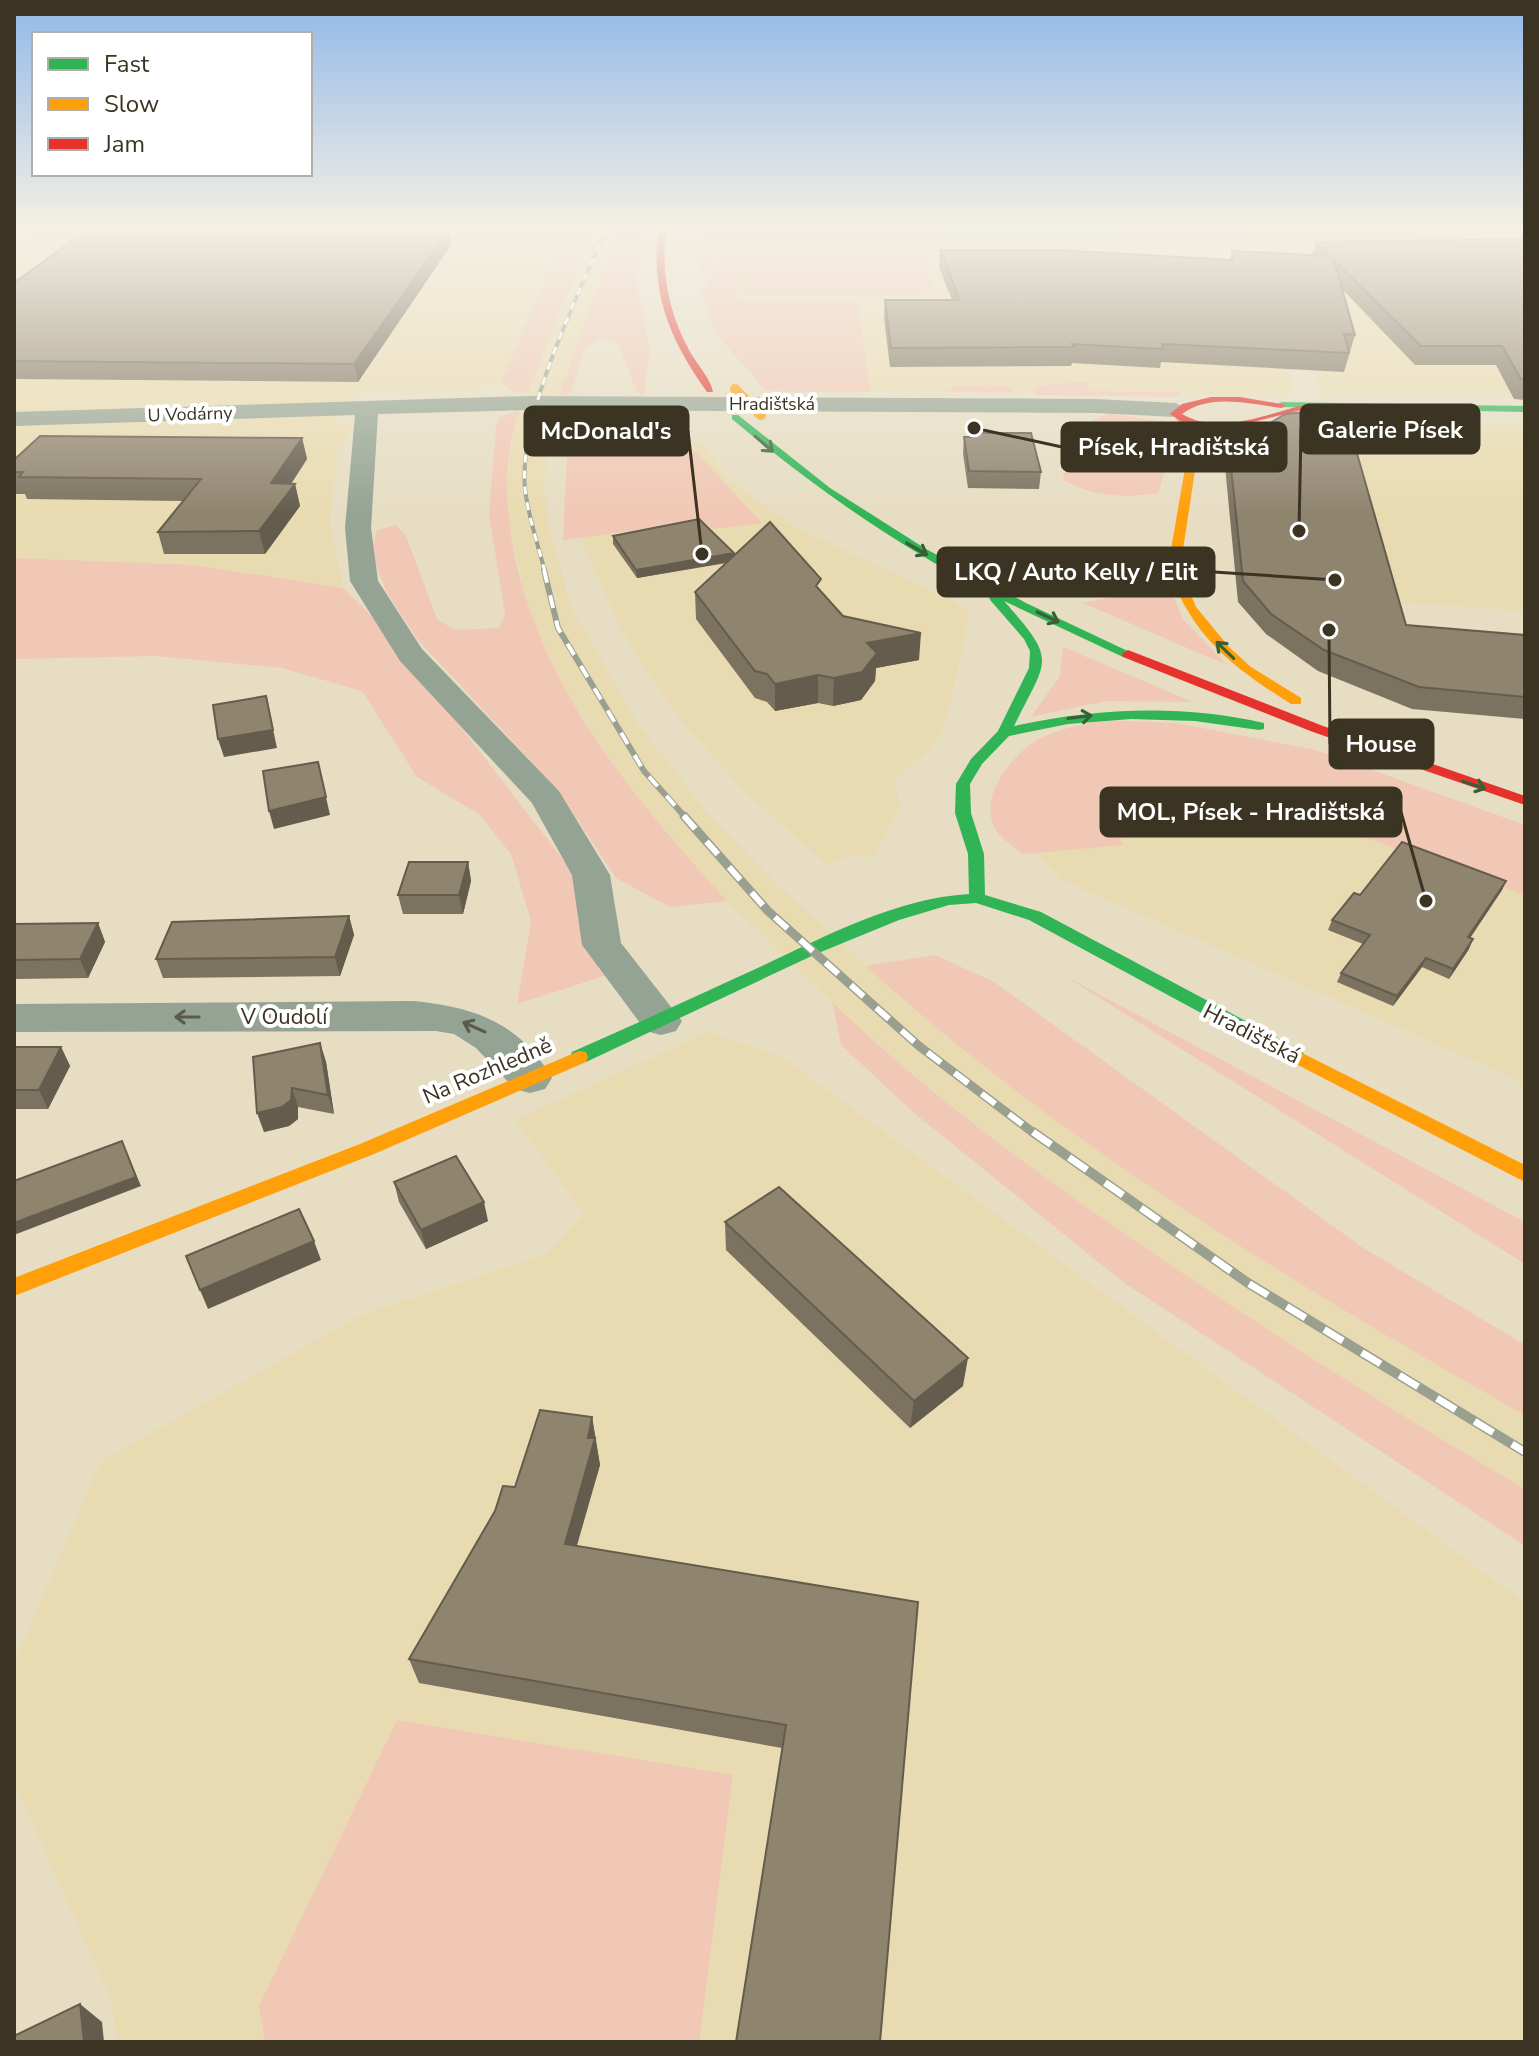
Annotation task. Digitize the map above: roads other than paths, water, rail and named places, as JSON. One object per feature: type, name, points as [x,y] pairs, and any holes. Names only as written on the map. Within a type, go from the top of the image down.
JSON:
[{"type":"main road","points":[[667,324],[682,352],[710,390],[774,452],[845,504],[977,584],[1124,653],[1424,768],[1525,801]]},
{"type":"main road","points":[[691,324],[711,358]]},
{"type":"main road","points":[[731,384],[761,415],[838,477],[912,525],[974,560],[1145,643],[1312,710],[1525,781]]},
{"type":"main road","name":"Hradišťská","points":[[1178,415],[1199,400],[1237,415]]},
{"type":"main road","name":"Hradišťská","points":[[1178,415],[1205,426],[1237,415],[1308,407],[1525,409]]},
{"type":"main road","points":[[1178,415],[1188,428],[1194,445],[1174,569],[1190,608],[1224,650],[1269,685],[1312,710]]},
{"type":"main road","points":[[1194,445],[1237,415]]},
{"type":"main road","points":[[974,560],[1039,581],[1097,591],[1136,587],[1174,569]]},
{"type":"main road","points":[[977,584],[1010,612],[1036,651],[1036,668],[1004,733],[976,762],[963,784],[963,813],[976,854],[977,898]]},
{"type":"main road","points":[[1004,733],[1100,714],[1186,714],[1276,730],[1424,768]]},
{"type":"main road","name":"Hradišťská","points":[[977,898],[1035,916],[1217,1015],[1525,1174]]},
{"type":"main road","name":"Na Rozhledně","points":[[14,1287],[367,1149],[893,916],[948,900],[977,898]]},
{"type":"street","name":"Hradišťská","points":[[367,408],[661,403],[1096,406],[1178,415]]},
{"type":"street","name":"U Vodárny","points":[[14,419],[367,408]]},
{"type":"street","points":[[367,408],[358,528],[364,581],[411,655],[547,798],[591,875],[602,945],[661,1021]]},
{"type":"street","name":"V Oudolí","points":[[14,1018],[413,1015],[452,1019],[476,1025],[491,1036],[530,1078]]},
{"type":"railway","points":[[545,572],[525,489],[525,459],[540,392],[565,324]]},
{"type":"railway","points":[[544,570],[558,628],[644,771],[686,818]]},
{"type":"railway","points":[[684,816],[768,911],[919,1046],[1035,1134]]},
{"type":"railway","points":[[1033,1132],[1248,1283],[1525,1452]]},
{"type":"place","name":"Písek, Hradištská","points":[[974,428]]},
{"type":"place","name":"Galerie Písek","points":[[1299,531]]},
{"type":"place","name":"McDonald's","points":[[702,554]]},
{"type":"place","name":"LKQ / Auto Kelly / Elit","points":[[1335,580]]},
{"type":"place","name":"House","points":[[1329,630]]},
{"type":"place","name":"MOL, Písek - Hradišťská","points":[[1426,901]]}]
